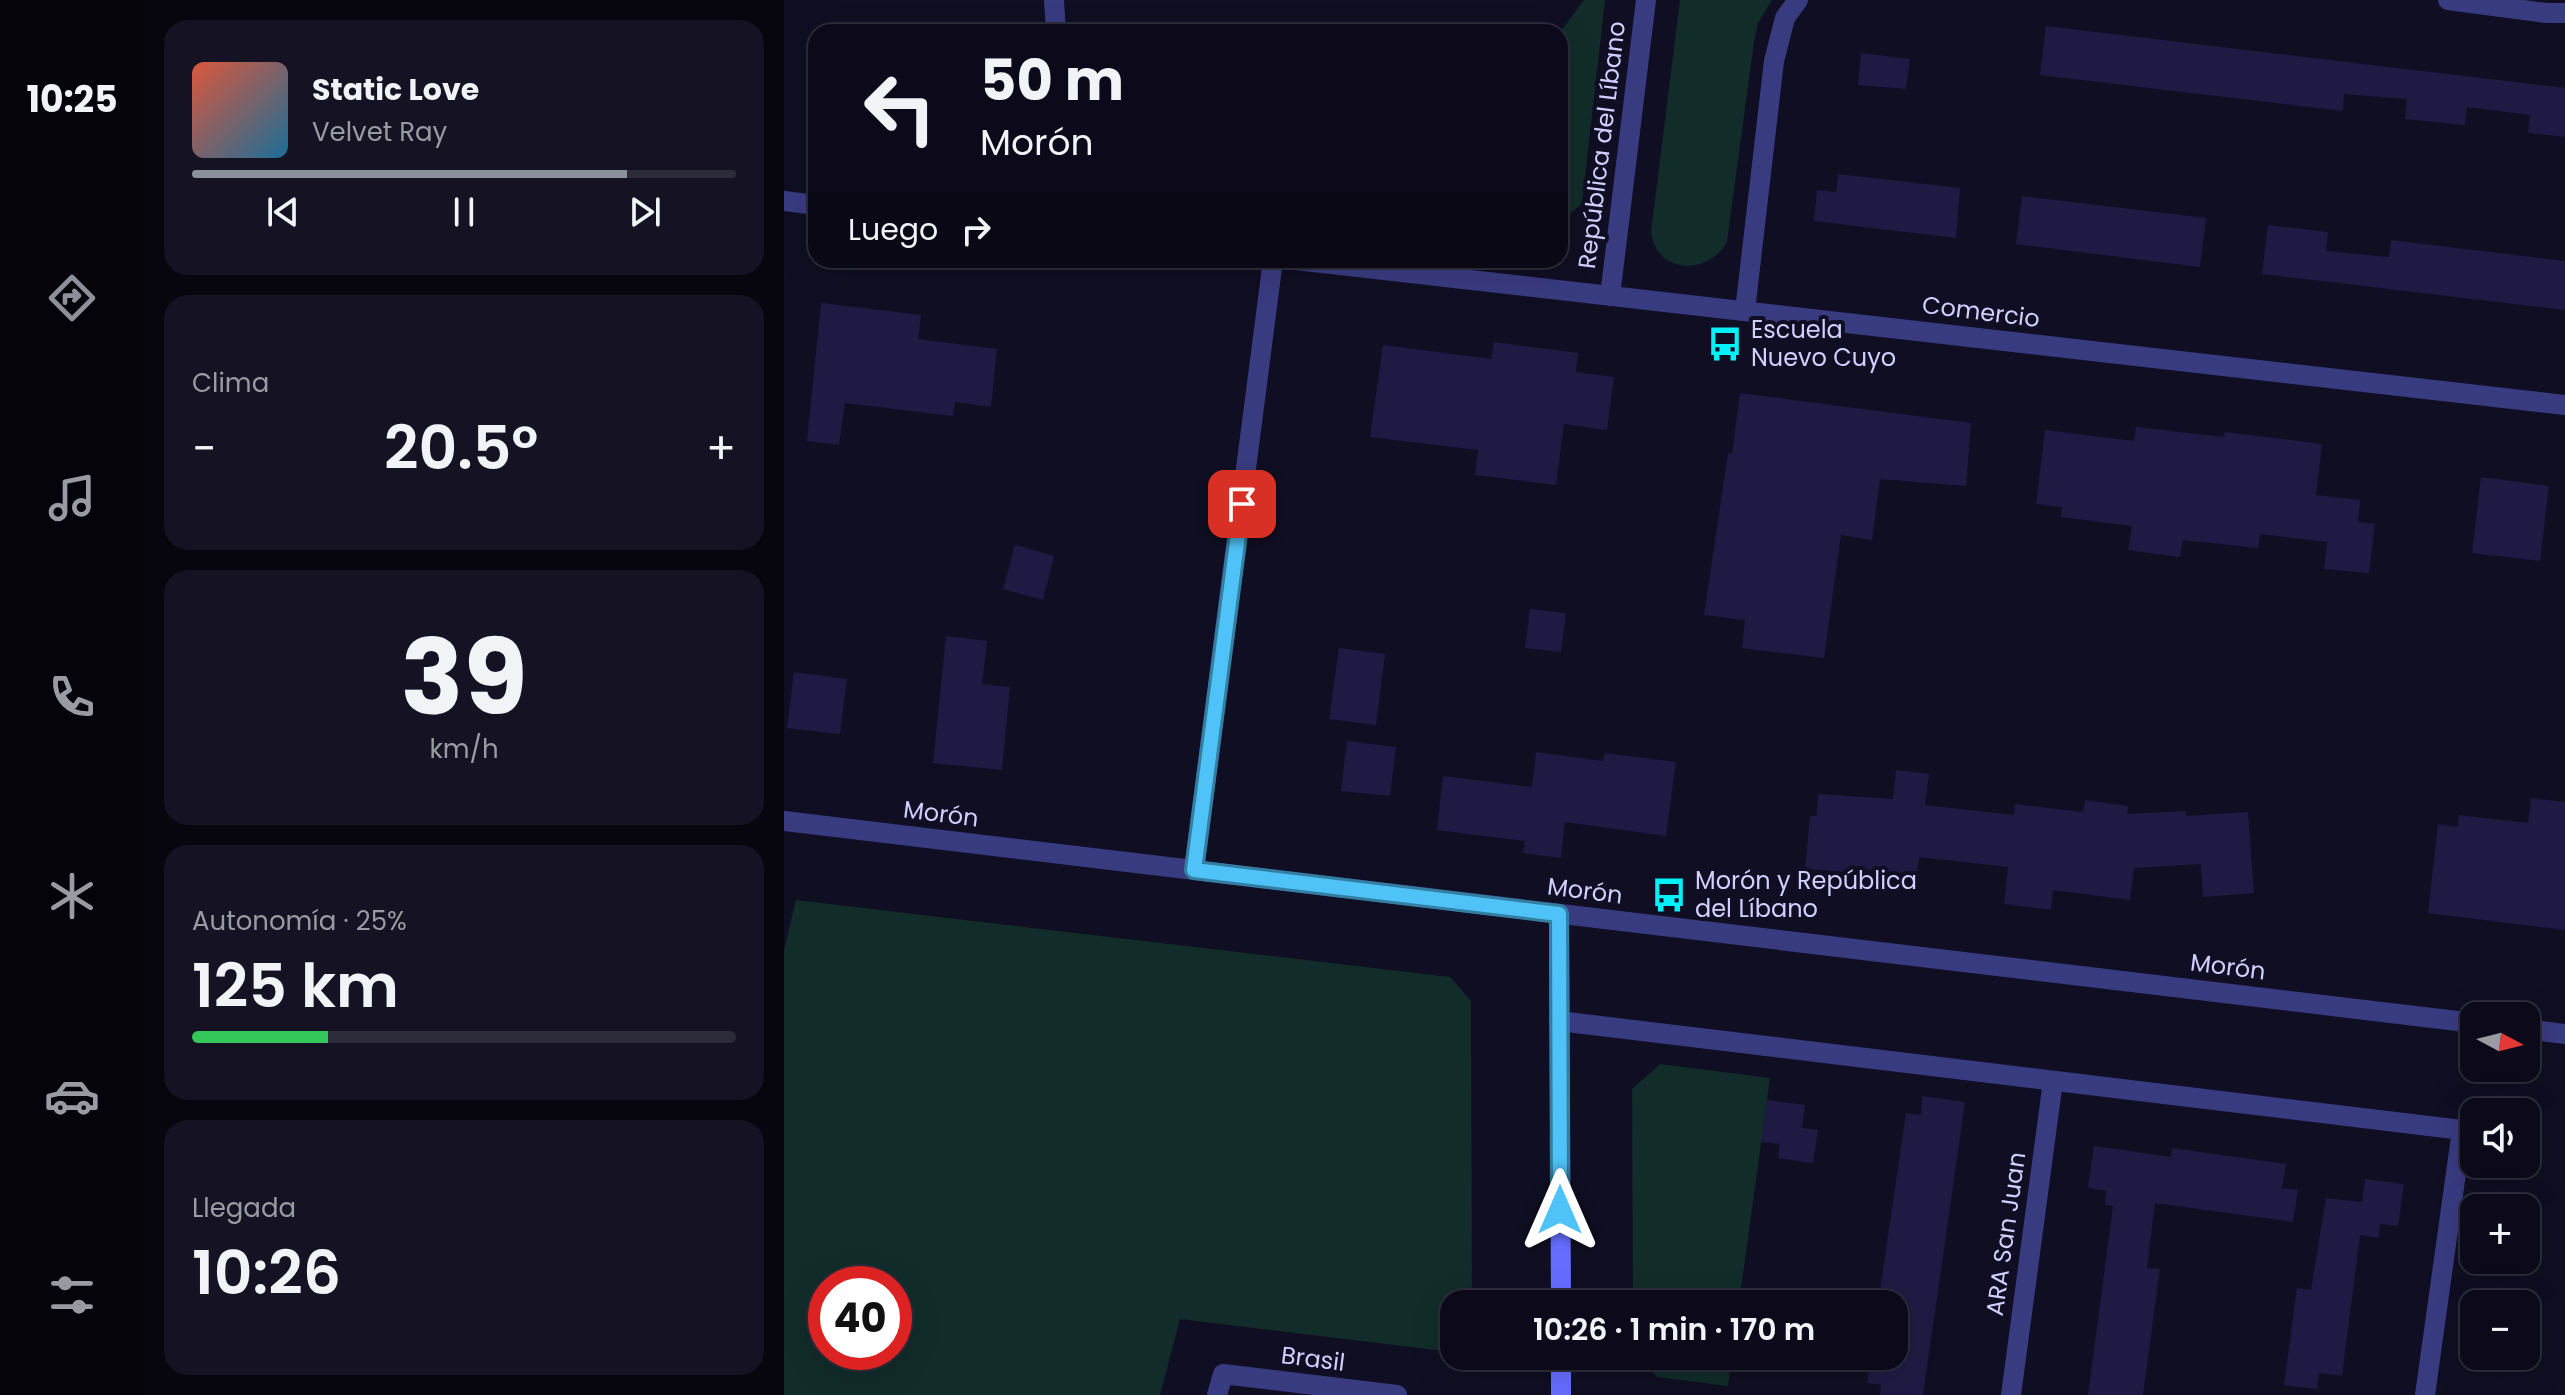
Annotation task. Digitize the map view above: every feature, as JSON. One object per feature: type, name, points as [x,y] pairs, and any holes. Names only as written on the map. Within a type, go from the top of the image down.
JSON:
[{"type":"street","points":[[1054,0],[1056,24]]},
{"type":"street","name":"República del Líbano","points":[[1610,296],[1646,0]]},
{"type":"street","points":[[1745,311],[1774,61],[1785,18],[1798,0]]},
{"type":"street","points":[[2448,0],[2555,13]]},
{"type":"street","points":[[784,201],[808,204]]},
{"type":"street","points":[[1194,870],[1272,268]]},
{"type":"street","name":"Comercio","points":[[1366,268],[2565,405]]},
{"type":"street","name":"Morón","points":[[784,821],[2460,1021]]},
{"type":"street","points":[[1559,914],[1561,1290]]},
{"type":"street","points":[[1559,1021],[2462,1130],[2425,1395]]},
{"type":"street","points":[[2540,1031],[2565,1034]]},
{"type":"street","name":"ARA San Juan","points":[[2011,1395],[2053,1081]]},
{"type":"street","points":[[1561,1370],[1561,1395]]},
{"type":"street","name":"Brasil","points":[[1217,1395],[1223,1374],[1397,1395]]},
{"type":"green space","points":[[1584,0],[1605,0],[1582,204],[1568,215],[1568,24]]},
{"type":"green space","points":[[1680,0],[1772,0],[1758,23],[1754,42],[1727,242],[1708,261],[1684,266],[1662,256],[1651,232]]},
{"type":"green space","points":[[796,900],[1450,977],[1471,1001],[1472,1290],[1440,1290],[1440,1351],[1180,1319],[1160,1395],[784,1395],[784,950]]},
{"type":"green space","points":[[1660,1064],[1770,1078],[1741,1290],[1633,1290],[1632,1089]]},
{"type":"green space","points":[[1651,1370],[1730,1370],[1728,1386],[1657,1377]]},
{"type":"building","points":[[2046,26],[2565,88],[2565,137],[2528,133],[2530,115],[2467,107],[2465,125],[2405,119],[2407,99],[2344,94],[2343,111],[2040,75]]},
{"type":"building","points":[[1861,53],[1910,59],[1906,89],[1858,85]]},
{"type":"building","points":[[1838,174],[1960,188],[1956,238],[1814,221],[1817,190],[1836,192]]},
{"type":"building","points":[[2022,196],[2206,218],[2200,267],[2016,244]]},
{"type":"building","points":[[2268,225],[2328,232],[2326,251],[2389,257],[2391,240],[2565,261],[2565,310],[2262,274]]},
{"type":"building","points":[[821,303],[921,315],[918,339],[997,349],[991,407],[955,402],[953,416],[845,403],[839,445],[807,441]]},
{"type":"building","points":[[1494,342],[1578,353],[1576,372],[1614,377],[1607,430],[1564,424],[1556,485],[1475,475],[1478,450],[1370,437],[1383,345],[1491,359]]},
{"type":"building","points":[[1740,393],[1971,423],[1966,486],[1880,479],[1872,540],[1841,535],[1824,658],[1742,648],[1745,620],[1704,615]]},
{"type":"building","points":[[2136,427],[2224,437],[2225,432],[2322,444],[2316,495],[2360,500],[2358,522],[2375,524],[2369,573],[2324,569],[2327,542],[2260,534],[2258,548],[2183,540],[2180,557],[2128,550],[2132,526],[2061,517],[2062,507],[2036,504],[2045,430],[2134,441]]},
{"type":"building","points":[[2481,477],[2549,486],[2540,561],[2472,553]]},
{"type":"building","points":[[1015,545],[1054,556],[1043,600],[1003,589]]},
{"type":"building","points":[[1530,609],[1566,613],[1561,652],[1525,648]]},
{"type":"building","points":[[946,636],[987,641],[982,684],[1010,687],[1002,770],[933,763]]},
{"type":"building","points":[[1339,648],[1385,654],[1376,725],[1329,719]]},
{"type":"building","points":[[794,672],[847,679],[840,734],[787,728]]},
{"type":"building","points":[[1347,741],[1396,747],[1390,796],[1341,791]]},
{"type":"building","points":[[1536,752],[1603,761],[1605,753],[1676,762],[1666,836],[1565,822],[1561,858],[1523,853],[1525,841],[1437,830],[1443,776],[1532,787]]},
{"type":"building","points":[[1896,770],[1929,774],[1925,805],[2014,815],[2015,804],[2083,812],[2085,800],[2128,806],[2127,814],[2186,811],[2186,816],[2248,812],[2254,893],[2203,897],[2201,864],[2134,868],[2130,900],[2053,890],[2051,910],[2004,904],[2008,867],[1919,857],[1917,875],[1861,869],[1860,873],[1805,869],[1810,816],[1817,816],[1818,794],[1893,799]]},
{"type":"building","points":[[2531,798],[2565,802],[2565,930],[2428,913],[2438,824],[2458,827],[2459,815],[2528,823]]},
{"type":"building","points":[[1922,1096],[1965,1102],[1923,1395],[1880,1395],[1881,1385],[1867,1383],[1869,1370],[1908,1370],[1908,1290],[1880,1290],[1906,1113],[1921,1115]]},
{"type":"building","points":[[1767,1100],[1805,1105],[1802,1128],[1818,1130],[1813,1163],[1778,1158],[1780,1144],[1761,1142]]},
{"type":"building","points":[[2094,1146],[2171,1157],[2172,1148],[2286,1164],[2282,1188],[2298,1190],[2293,1222],[2155,1203],[2147,1268],[2160,1269],[2143,1395],[2088,1395],[2113,1206],[2105,1205],[2106,1191],[2088,1188]]},
{"type":"building","points":[[2365,1179],[2404,1184],[2398,1226],[2380,1224],[2379,1238],[2360,1235],[2342,1376],[2319,1373],[2317,1389],[2284,1385],[2297,1288],[2311,1290],[2326,1198],[2362,1202]]},
{"type":"place","name":"Escuela Nuevo Cuyo","points":[[1725,344]]},
{"type":"place","name":"Morón y República del Líbano","points":[[1669,895]]},
{"type":"route","points":[[1242,504],[1194,870],[1559,914],[1560,1210]]}]
